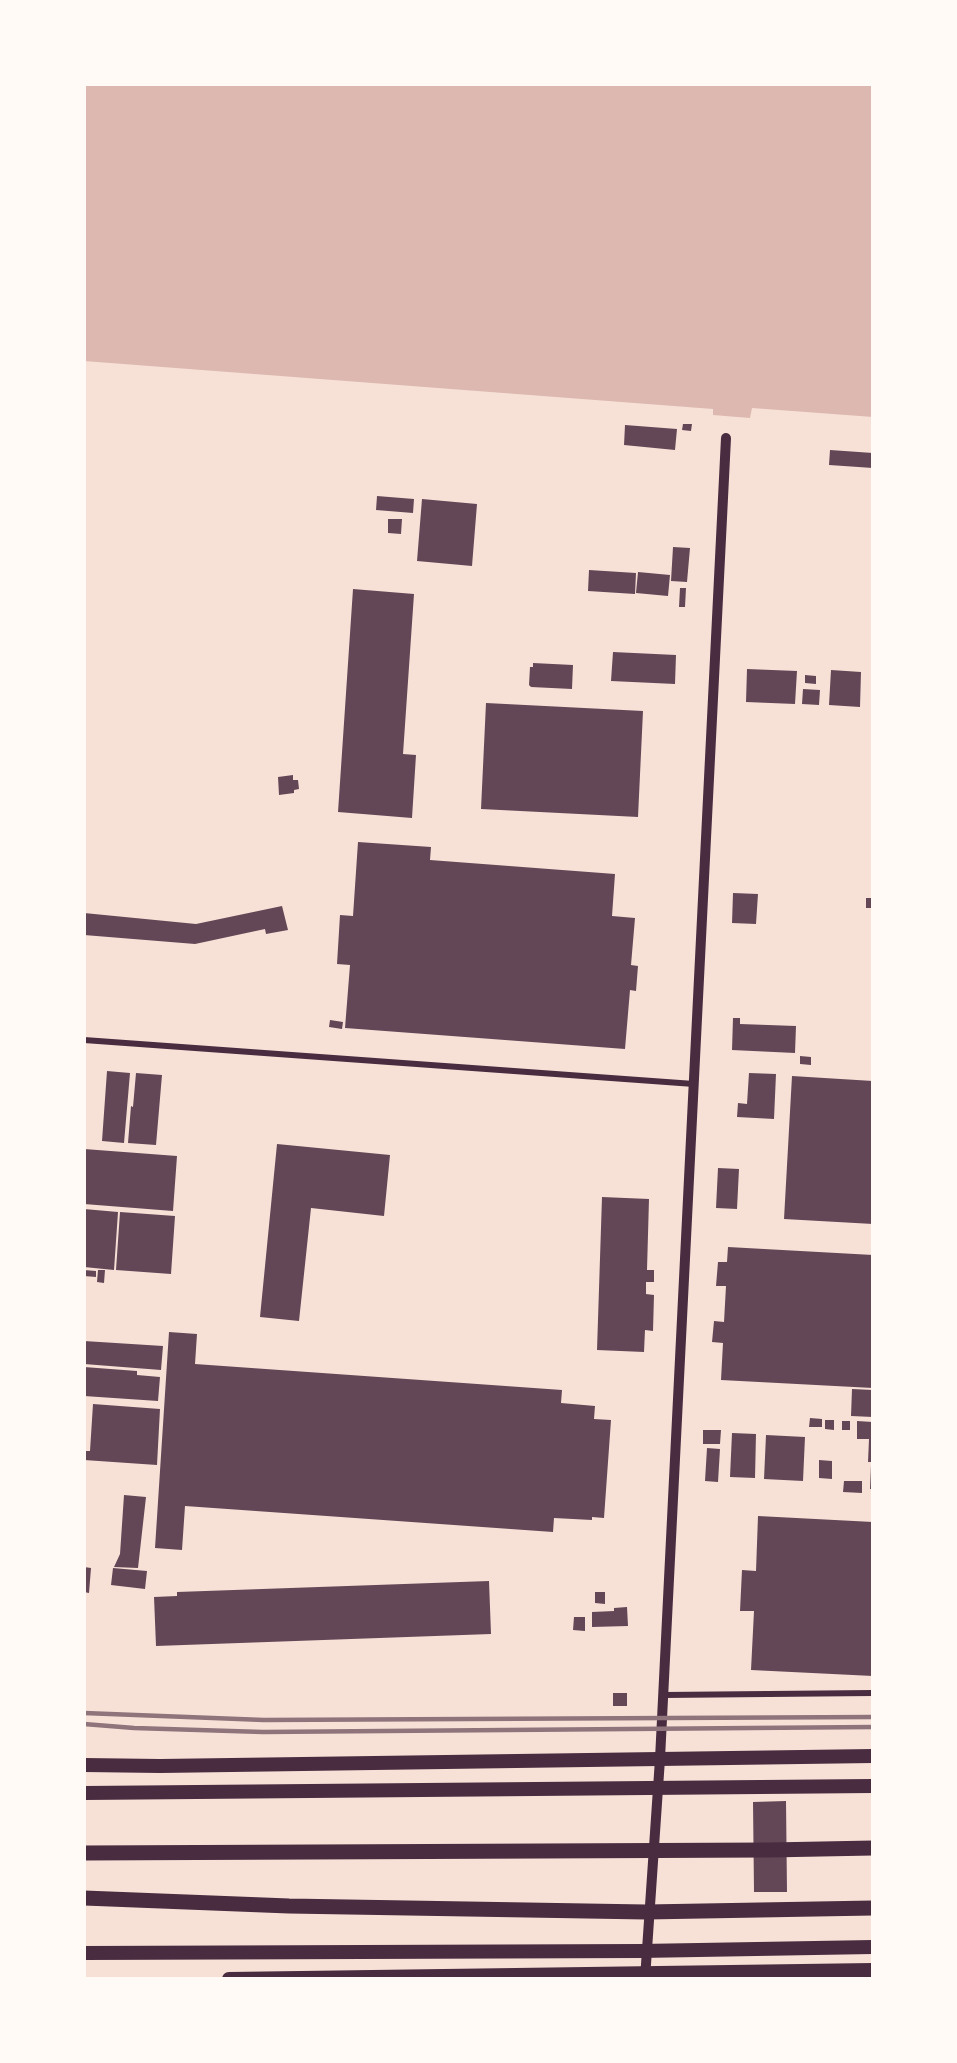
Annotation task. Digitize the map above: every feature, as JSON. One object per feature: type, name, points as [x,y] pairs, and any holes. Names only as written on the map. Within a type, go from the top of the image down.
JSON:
[{"type":"highway","points":[[84,1765],[160,1766],[873,1756]]},
{"type":"highway","points":[[84,1793],[873,1786]]},
{"type":"highway","points":[[84,1853],[758,1851],[873,1848]]},
{"type":"highway","points":[[84,1898],[289,1906],[622,1912],[873,1908]]},
{"type":"highway","points":[[84,1953],[628,1951],[873,1947]]},
{"type":"highway","points":[[229,1979],[645,1976],[873,1970]]},
{"type":"street","points":[[645,1976],[660,1759],[726,438]]},
{"type":"street","points":[[84,1040],[694,1084]]},
{"type":"street","points":[[663,1695],[873,1693]]},
{"type":"shaded area","points":[[84,84],[873,84],[873,417],[752,408],[750,418],[713,415],[713,409],[84,361]]},
{"type":"building","points":[[683,424],[692,424],[691,431],[682,430]]},
{"type":"building","points":[[625,425],[677,429],[675,450],[624,445]]},
{"type":"building","points":[[830,450],[873,453],[873,468],[829,465]]},
{"type":"building","points":[[377,496],[414,499],[413,513],[376,510]]},
{"type":"building","points":[[422,499],[477,504],[472,566],[417,561]]},
{"type":"building","points":[[388,519],[402,519],[401,534],[388,533]]},
{"type":"building","points":[[673,547],[690,548],[687,582],[671,581]]},
{"type":"building","points":[[589,570],[636,573],[635,594],[588,591]]},
{"type":"building","points":[[638,572],[670,575],[668,596],[636,593]]},
{"type":"building","points":[[680,588],[686,588],[685,607],[679,607]]},
{"type":"building","points":[[353,589],[414,594],[403,754],[416,755],[412,818],[338,812]]},
{"type":"building","points":[[613,652],[676,655],[675,684],[611,681]]},
{"type":"building","points":[[533,663],[573,665],[572,689],[531,687],[529,685],[530,667],[533,667]]},
{"type":"building","points":[[747,669],[797,671],[795,704],[746,702]]},
{"type":"building","points":[[831,670],[861,672],[860,707],[829,705]]},
{"type":"building","points":[[805,675],[816,676],[816,684],[805,683]]},
{"type":"building","points":[[803,689],[820,690],[819,705],[802,704]]},
{"type":"building","points":[[486,703],[643,711],[638,817],[481,809]]},
{"type":"building","points":[[293,775],[293,780],[298,780],[299,789],[294,790],[294,793],[279,795],[278,777]]},
{"type":"building","points":[[358,842],[431,847],[430,860],[615,874],[612,916],[635,918],[631,965],[638,966],[636,991],[630,990],[625,1049],[345,1028],[350,965],[337,964],[340,915],[353,916]]},
{"type":"building","points":[[733,893],[758,894],[756,924],[732,923]]},
{"type":"building","points":[[866,898],[873,898],[873,908],[866,908]]},
{"type":"building","points":[[282,906],[288,930],[266,934],[265,929],[195,944],[84,935],[84,913],[196,924]]},
{"type":"building","points":[[733,1018],[740,1018],[740,1024],[796,1026],[795,1053],[732,1050]]},
{"type":"building","points":[[330,1020],[343,1022],[342,1029],[329,1027]]},
{"type":"building","points":[[800,1056],[811,1057],[811,1065],[800,1064]]},
{"type":"building","points":[[107,1071],[130,1073],[124,1143],[102,1141]]},
{"type":"building","points":[[136,1073],[162,1075],[156,1145],[128,1143]]},
{"type":"building","points":[[749,1073],[776,1074],[774,1119],[737,1117],[738,1103],[747,1104]]},
{"type":"building","points":[[792,1076],[873,1081],[873,1224],[784,1219]]},
{"type":"building","points":[[277,1144],[390,1155],[384,1216],[311,1208],[299,1321],[260,1317]]},
{"type":"building","points":[[84,1149],[177,1156],[173,1211],[84,1204]]},
{"type":"building","points":[[718,1168],[739,1169],[737,1209],[716,1208]]},
{"type":"building","points":[[602,1197],[649,1199],[647,1270],[654,1270],[654,1282],[646,1282],[646,1294],[654,1295],[653,1331],[645,1330],[644,1352],[597,1350]]},
{"type":"building","points":[[84,1209],[118,1212],[114,1270],[84,1267]]},
{"type":"building","points":[[120,1212],[175,1216],[171,1274],[116,1270]]},
{"type":"building","points":[[728,1247],[873,1255],[873,1388],[721,1380],[723,1343],[712,1342],[714,1321],[724,1322],[726,1286],[716,1286],[718,1262],[727,1262]]},
{"type":"building","points":[[84,1270],[96,1271],[96,1277],[84,1276]]},
{"type":"building","points":[[98,1270],[105,1270],[104,1283],[97,1282]]},
{"type":"building","points":[[169,1332],[197,1334],[195,1364],[562,1390],[561,1403],[595,1406],[594,1419],[611,1420],[604,1518],[592,1517],[592,1520],[554,1518],[553,1532],[185,1506],[182,1550],[155,1548]]},
{"type":"building","points":[[84,1341],[163,1346],[161,1370],[84,1364]]},
{"type":"building","points":[[84,1367],[137,1371],[137,1375],[160,1377],[158,1401],[84,1396]]},
{"type":"building","points":[[852,1389],[873,1390],[873,1417],[851,1416]]},
{"type":"building","points":[[93,1404],[160,1409],[157,1465],[84,1460],[84,1451],[90,1451]]},
{"type":"building","points":[[810,1418],[822,1419],[822,1427],[809,1427]]},
{"type":"building","points":[[825,1420],[834,1420],[834,1430],[825,1429]]},
{"type":"building","points":[[842,1421],[850,1421],[850,1430],[842,1430]]},
{"type":"building","points":[[857,1421],[873,1422],[873,1462],[868,1462],[869,1439],[857,1439]]},
{"type":"building","points":[[703,1430],[721,1430],[720,1444],[703,1444]]},
{"type":"building","points":[[732,1433],[756,1434],[755,1478],[730,1477]]},
{"type":"building","points":[[766,1435],[805,1437],[803,1481],[764,1479]]},
{"type":"building","points":[[707,1448],[720,1449],[718,1482],[705,1481]]},
{"type":"building","points":[[819,1460],[832,1461],[832,1479],[819,1478]]},
{"type":"building","points":[[871,1465],[873,1465],[873,1489],[870,1489]]},
{"type":"building","points":[[844,1481],[862,1481],[862,1493],[843,1492]]},
{"type":"building","points":[[124,1495],[146,1497],[138,1568],[114,1567],[120,1554]]},
{"type":"building","points":[[758,1516],[873,1522],[873,1676],[751,1670],[754,1611],[740,1611],[742,1570],[756,1571]]},
{"type":"building","points":[[84,1567],[91,1568],[89,1593],[84,1592]]},
{"type":"building","points":[[113,1568],[147,1571],[145,1589],[111,1585]]},
{"type":"building","points":[[489,1581],[491,1634],[156,1646],[154,1597],[177,1596],[177,1592]]},
{"type":"building","points":[[595,1592],[605,1592],[605,1604],[595,1603]]},
{"type":"building","points":[[627,1607],[628,1626],[592,1627],[592,1612],[614,1611],[614,1608]]},
{"type":"building","points":[[574,1617],[585,1617],[585,1631],[573,1630]]},
{"type":"building","points":[[613,1693],[627,1693],[627,1706],[613,1706]]},
{"type":"building","points":[[786,1801],[787,1892],[754,1892],[753,1802]]},
{"type":"railway","points":[[84,1713],[264,1720],[873,1717]]},
{"type":"railway","points":[[84,1724],[263,1732],[873,1727]]}]
